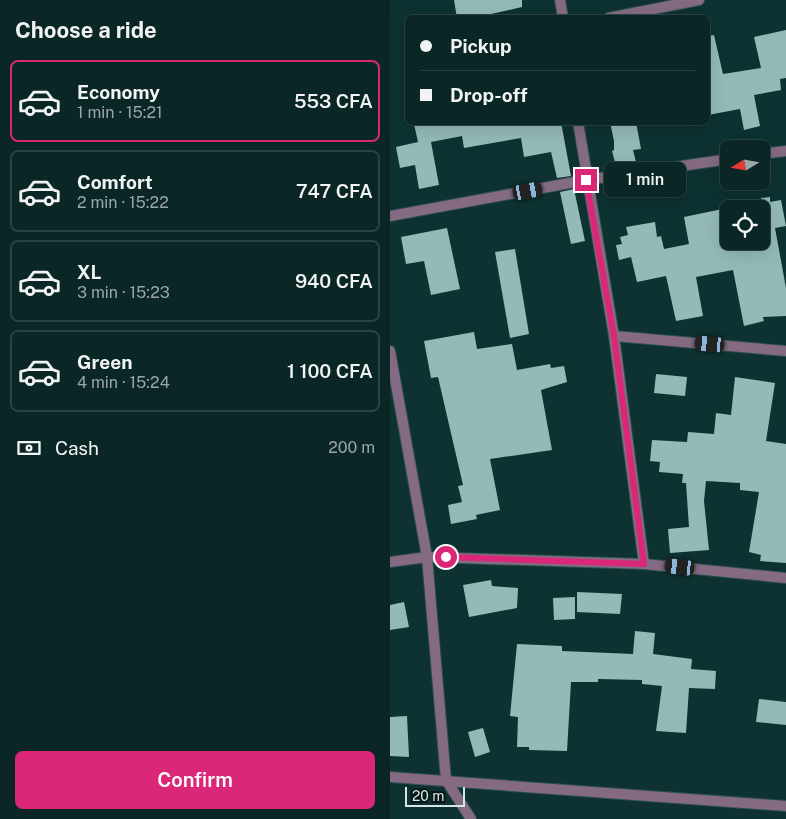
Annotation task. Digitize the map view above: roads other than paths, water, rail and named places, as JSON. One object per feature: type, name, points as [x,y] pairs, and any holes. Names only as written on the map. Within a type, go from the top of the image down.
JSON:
[{"type":"street","points":[[560,0],[562,15]]},
{"type":"street","points":[[623,15],[699,0]]},
{"type":"street","points":[[578,125],[586,180],[614,336],[644,564]]},
{"type":"street","points":[[770,153],[786,151]]},
{"type":"street","points":[[390,216],[586,180],[720,160]]},
{"type":"street","points":[[614,336],[786,351]]},
{"type":"street","points":[[390,351],[426,557],[446,780],[471,819]]},
{"type":"street","points":[[390,562],[426,557],[644,564],[786,578]]},
{"type":"street","points":[[390,777],[786,806]]}]
